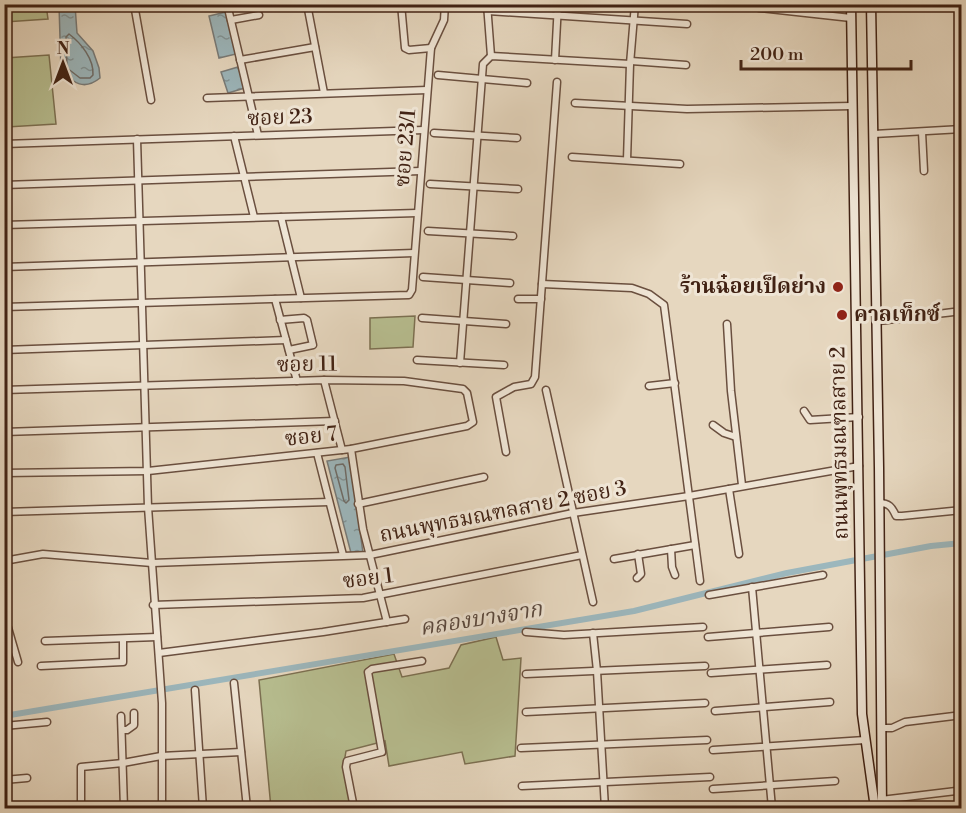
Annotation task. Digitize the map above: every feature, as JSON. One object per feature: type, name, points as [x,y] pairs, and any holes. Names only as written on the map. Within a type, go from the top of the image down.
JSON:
[{"type":"main road","name":"ถนนพุทธมณฑลสาย 2","points":[[851,4],[862,714],[875,808]]},
{"type":"main road","name":"ถนนพุทธมณฑลสาย 2","points":[[871,4],[882,804]]},
{"type":"main road","points":[[865,736],[881,730]]},
{"type":"street","points":[[134,4],[151,100]]},
{"type":"street","points":[[227,4],[258,135]]},
{"type":"street","points":[[307,4],[324,93]]},
{"type":"street","points":[[401,4],[405,48],[409,50],[431,48]]},
{"type":"street","name":"ซอย 23/1","points":[[301,298],[408,295],[412,290],[431,48],[444,20],[446,4]]},
{"type":"street","points":[[555,60],[558,4]]},
{"type":"street","points":[[627,160],[630,63],[635,4]]},
{"type":"street","points":[[746,4],[759,8],[851,18]]},
{"type":"street","points":[[491,56],[488,8],[557,16],[687,24]]},
{"type":"street","points":[[231,20],[259,15]]},
{"type":"street","points":[[240,60],[315,47]]},
{"type":"street","points":[[459,363],[483,64],[491,56],[686,65]]},
{"type":"street","points":[[438,75],[527,83]]},
{"type":"street","points":[[507,452],[496,397],[509,389],[529,385],[534,380],[558,82]]},
{"type":"street","points":[[207,98],[427,90]]},
{"type":"street","points":[[574,103],[687,109],[852,106]]},
{"type":"street","points":[[874,134],[962,129]]},
{"type":"street","name":"ซอย 23","points":[[4,144],[424,130]]},
{"type":"street","points":[[922,132],[924,171]]},
{"type":"street","points":[[434,133],[518,138]]},
{"type":"street","points":[[234,136],[254,217]]},
{"type":"street","points":[[137,139],[148,507],[153,605],[162,703],[162,808]]},
{"type":"street","points":[[572,157],[680,164]]},
{"type":"street","points":[[4,185],[421,171]]},
{"type":"street","points":[[430,184],[518,189]]},
{"type":"street","points":[[4,225],[417,213]]},
{"type":"street","points":[[4,307],[301,298],[281,217]]},
{"type":"street","points":[[428,231],[513,236]]},
{"type":"street","points":[[4,267],[414,254]]},
{"type":"street","points":[[423,277],[510,283]]},
{"type":"street","points":[[542,284],[622,287],[641,291],[656,298],[664,305],[700,581]]},
{"type":"street","points":[[518,298],[541,299]]},
{"type":"street","points":[[275,299],[297,381]]},
{"type":"street","points":[[877,317],[962,312]]},
{"type":"street","points":[[280,320],[304,318],[307,320],[313,345],[289,350]]},
{"type":"street","points":[[422,318],[506,324]]},
{"type":"street","points":[[727,324],[742,485]]},
{"type":"street","points":[[4,350],[286,339]]},
{"type":"street","points":[[417,360],[504,365]]},
{"type":"street","points":[[324,380],[342,450]]},
{"type":"street","name":"ซอย 11","points":[[4,390],[324,380],[414,382],[461,388],[467,393],[473,421]]},
{"type":"street","points":[[649,386],[675,383]]},
{"type":"street","points":[[546,390],[593,602]]},
{"type":"street","points":[[804,411],[810,420],[858,417]]},
{"type":"street","points":[[4,432],[335,421]]},
{"type":"street","name":"ซอย 7","points":[[4,473],[148,471],[316,453],[351,449],[467,426],[473,421]]},
{"type":"street","points":[[714,425],[724,433],[736,437]]},
{"type":"street","points":[[351,449],[358,504],[387,622]]},
{"type":"street","points":[[316,453],[343,555]]},
{"type":"street","name":"ถนนพุทธมณฑลสาย 2 ซอย 3","points":[[4,561],[43,554],[152,563],[370,555],[573,513],[689,496],[858,466]]},
{"type":"street","points":[[358,504],[484,477]]},
{"type":"street","points":[[729,489],[739,554]]},
{"type":"street","points":[[4,512],[329,502]]},
{"type":"street","points":[[879,503],[887,503],[897,516],[962,510]]},
{"type":"street","points":[[614,559],[695,545]]},
{"type":"street","points":[[671,549],[675,575]]},
{"type":"street","points":[[637,579],[641,574],[638,554]]},
{"type":"street","name":"ซอย 1","points":[[153,605],[354,599],[381,596],[582,555]]},
{"type":"street","points":[[709,595],[823,574]]},
{"type":"street","points":[[752,587],[772,808]]},
{"type":"street","points":[[4,614],[18,662]]},
{"type":"street","points":[[159,653],[405,619]]},
{"type":"street","points":[[526,632],[551,635],[703,627]]},
{"type":"street","points":[[708,637],[830,627]]},
{"type":"street","points":[[593,633],[604,808]]},
{"type":"street","points":[[45,641],[157,637]]},
{"type":"street","points":[[41,666],[123,662],[123,639]]},
{"type":"street","points":[[354,808],[346,767],[347,760],[382,752],[368,672],[372,669],[422,661]]},
{"type":"street","points":[[711,673],[827,665]]},
{"type":"street","points":[[526,674],[705,666]]},
{"type":"street","points":[[234,683],[247,808]]},
{"type":"street","points":[[195,690],[203,808]]},
{"type":"street","points":[[715,711],[830,702]]},
{"type":"street","points":[[526,712],[705,703]]},
{"type":"street","points":[[122,730],[127,730],[134,725],[134,713]]},
{"type":"street","points":[[881,730],[905,722],[962,715]]},
{"type":"street","points":[[121,716],[124,808]]},
{"type":"street","points":[[4,726],[47,722]]},
{"type":"street","points":[[713,750],[767,747],[865,736]]},
{"type":"street","points":[[521,748],[707,740]]},
{"type":"street","points":[[81,808],[81,767],[161,756],[241,752]]},
{"type":"street","points":[[522,786],[710,777]]},
{"type":"street","points":[[4,780],[27,778]]},
{"type":"street","points":[[713,789],[835,781]]},
{"type":"street","points":[[882,804],[956,791]]},
{"type":"green space","points":[[5,4],[46,5],[48,19],[5,22]]},
{"type":"green space","points":[[49,55],[56,124],[7,127],[5,58]]},
{"type":"green space","points":[[415,316],[413,347],[370,349],[370,318]]},
{"type":"green space","points":[[496,637],[503,660],[521,658],[515,756],[465,764],[462,752],[389,766],[385,741],[346,751],[344,763],[351,808],[271,808],[259,680],[394,654],[402,677],[449,668],[461,645]]},
{"type":"water","points":[[59,5],[75,5],[77,33],[93,51],[99,68],[100,78],[94,82],[79,84],[61,71]]},
{"type":"water","points":[[226,12],[236,54],[219,58],[209,16]]},
{"type":"water","points":[[238,67],[245,88],[228,93],[221,72]]},
{"type":"water","points":[[350,457],[363,553],[351,553],[327,461]]},
{"type":"waterway","name":"คลองบางจาก","points":[[4,716],[634,611],[787,573],[931,546],[962,543]]},
{"type":"place","name":"ร้านฉ๋อยเป็ดย่าง","points":[[838,287]]},
{"type":"place","name":"คาลเท็กซ์","points":[[842,315]]}]
